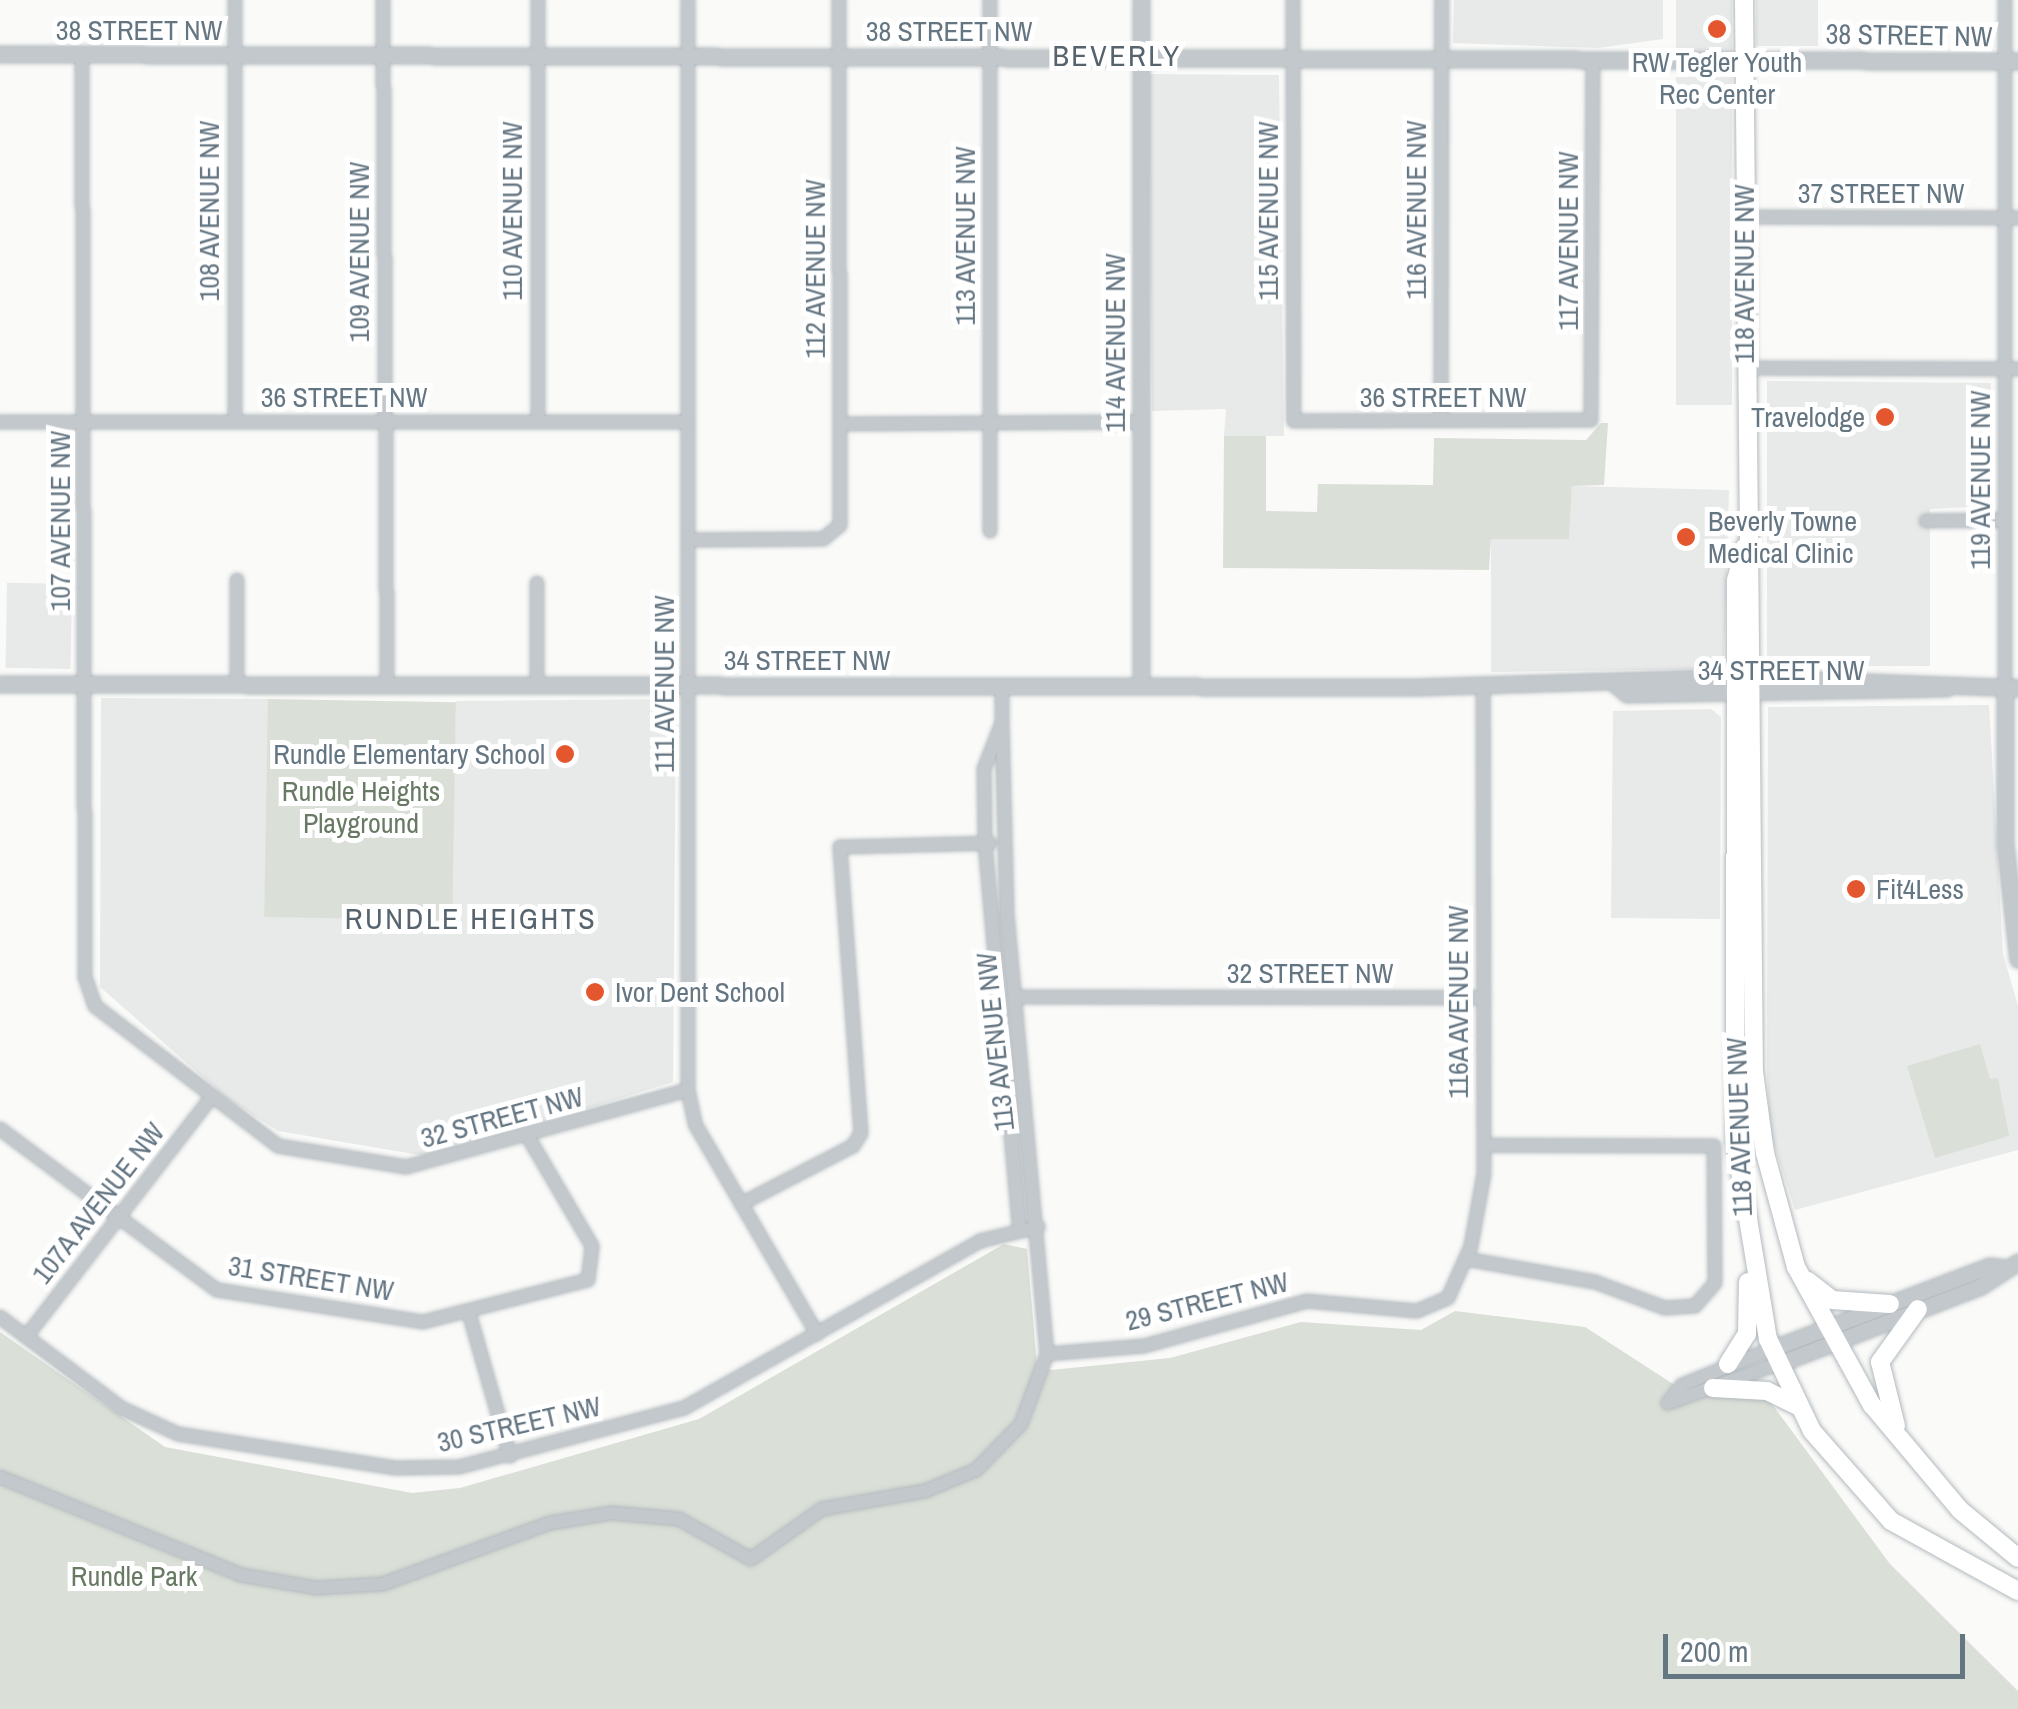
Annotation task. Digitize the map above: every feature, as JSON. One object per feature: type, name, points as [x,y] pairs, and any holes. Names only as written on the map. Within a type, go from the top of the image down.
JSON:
[{"type":"main road","name":"118 AVENUE NW","points":[[1744,0],[1745,547],[1737,558],[1745,686],[1754,1072],[1771,1189],[1796,1267],[1829,1335],[1904,1444],[1960,1510],[2018,1558]]},
{"type":"main road","name":"118 AVENUE NW","points":[[1745,686],[1735,1140],[1752,1272],[1775,1356],[1798,1406],[1891,1521],[2018,1591]]},
{"type":"main road","points":[[1796,1267],[1832,1300],[1890,1304]]},
{"type":"main road","points":[[1728,1364],[1746,1334],[1752,1272]]},
{"type":"main road","points":[[1904,1444],[1880,1362],[1918,1310]]},
{"type":"main road","points":[[1713,1388],[1768,1391],[1798,1406]]},
{"type":"street","name":"108 AVENUE NW","points":[[235,0],[235,422]]},
{"type":"street","name":"109 AVENUE NW","points":[[383,0],[387,684]]},
{"type":"street","name":"110 AVENUE NW","points":[[538,0],[538,422]]},
{"type":"street","name":"111 AVENUE NW","points":[[688,0],[688,1090],[695,1124],[817,1334]]},
{"type":"street","name":"112 AVENUE NW","points":[[688,540],[834,536],[841,424],[840,0]]},
{"type":"street","name":"113 AVENUE NW","points":[[990,0],[990,531]]},
{"type":"street","name":"114 AVENUE NW","points":[[1141,0],[1141,685]]},
{"type":"street","name":"115 AVENUE NW","points":[[1293,0],[1294,421]]},
{"type":"street","name":"116 AVENUE NW","points":[[1440,420],[1442,0]]},
{"type":"street","name":"119 AVENUE NW","points":[[2004,0],[2011,61],[2011,688],[2003,814],[2018,959]]},
{"type":"street","name":"38 STREET NW","points":[[0,54],[2011,61]]},
{"type":"street","name":"107 AVENUE NW","points":[[82,54],[86,988]]},
{"type":"street","name":"117 AVENUE NW","points":[[1591,420],[1593,61]]},
{"type":"street","name":"37 STREET NW","points":[[1744,217],[2011,218]]},
{"type":"street","points":[[1744,368],[2011,369]]},
{"type":"street","name":"36 STREET NW","points":[[1294,421],[1591,420]]},
{"type":"street","name":"36 STREET NW","points":[[0,422],[688,422]]},
{"type":"street","points":[[841,424],[1139,422]]},
{"type":"street","points":[[1926,520],[2009,514]]},
{"type":"street","points":[[236,684],[237,580]]},
{"type":"street","points":[[536,684],[537,583]]},
{"type":"street","name":"34 STREET NW","points":[[0,684],[1615,684],[2011,688]]},
{"type":"street","name":"113 AVENUE NW","points":[[1002,685],[1003,842],[1047,1354]]},
{"type":"street","name":"116A AVENUE NW","points":[[1439,1307],[1466,1259],[1484,1146],[1484,686]]},
{"type":"street","name":"113 AVENUE NW","points":[[1002,723],[984,769],[985,843],[1019,1226]]},
{"type":"street","points":[[741,1204],[853,1146],[861,1133],[840,847],[1003,842]]},
{"type":"street","name":"32 STREET NW","points":[[86,988],[101,1013],[210,1099],[278,1146],[406,1167],[528,1137],[688,1090]]},
{"type":"street","name":"32 STREET NW","points":[[1017,996],[1484,998]]},
{"type":"street","name":"107A AVENUE NW","points":[[26,1337],[210,1099]]},
{"type":"street","name":"31 STREET NW","points":[[0,1130],[217,1290],[423,1322],[578,1285],[593,1269],[592,1246],[528,1137]]},
{"type":"street","points":[[1466,1259],[1595,1282],[1665,1308],[1695,1306],[1715,1283],[1714,1146],[1484,1146]]},
{"type":"street","points":[[1019,1226],[1038,1227]]},
{"type":"street","name":"30 STREET NW","points":[[0,1316],[134,1416],[195,1438],[427,1470],[510,1456],[684,1408],[1019,1226]]},
{"type":"street","points":[[1829,1335],[1890,1304],[1989,1266],[2013,1265]]},
{"type":"street","points":[[1775,1356],[1728,1364],[1682,1385],[1668,1403],[1713,1388],[1775,1356],[1829,1335],[1918,1310],[2013,1265]]},
{"type":"street","name":"29 STREET NW","points":[[1047,1354],[1144,1346],[1307,1301],[1439,1307]]},
{"type":"street","points":[[469,1313],[510,1456]]},
{"type":"street","points":[[0,1477],[241,1574],[316,1588],[383,1584],[550,1523],[612,1513],[679,1519],[751,1559],[822,1508],[939,1488],[976,1470],[1021,1424],[1047,1354]]},
{"type":"shaded area","points":[[1454,0],[1663,0],[1663,39],[1598,48],[1453,43]]},
{"type":"shaded area","points":[[1676,0],[1732,0],[1732,405],[1676,405]]},
{"type":"shaded area","points":[[1756,0],[1818,0],[1818,46],[1756,46]]},
{"type":"shaded area","points":[[1149,74],[1279,75],[1284,436],[1224,436],[1226,409],[1152,411]]},
{"type":"shaded area","points":[[1767,381],[1991,383],[1987,506],[1930,509],[1930,666],[1767,666]]},
{"type":"shaded area","points":[[1572,486],[1729,490],[1724,661],[1715,669],[1491,672],[1491,539],[1569,539]]},
{"type":"shaded area","points":[[7,583],[72,584],[71,669],[6,668]]},
{"type":"shaded area","points":[[101,698],[268,699],[268,916],[451,913],[456,701],[676,699],[673,1082],[431,1157],[278,1131],[228,1099],[100,987]]},
{"type":"shaded area","points":[[1989,705],[2003,954],[2018,1006],[2018,1150],[1795,1210],[1770,1132],[1768,707]]},
{"type":"shaded area","points":[[1711,709],[1721,717],[1720,919],[1611,918],[1613,711]]},
{"type":"green space","points":[[1601,423],[1608,423],[1604,485],[1572,486],[1569,539],[1491,539],[1489,570],[1223,568],[1224,436],[1266,436],[1266,511],[1317,512],[1318,484],[1433,485],[1434,438],[1586,440]]},
{"type":"green space","name":"Rundle Heights Playground","points":[[268,699],[456,702],[452,920],[264,917]]},
{"type":"green space","points":[[1980,1044],[1990,1079],[1998,1078],[2009,1136],[1935,1158],[1907,1066]]},
{"type":"green space","name":"Rundle Park","points":[[1004,1244],[1027,1249],[1037,1366],[1051,1370],[1170,1358],[1301,1322],[1421,1330],[1455,1311],[1585,1327],[1687,1393],[1766,1396],[1890,1564],[2018,1691],[2018,1709],[0,1709],[0,1332],[165,1447],[412,1493],[460,1488],[699,1419]]},
{"type":"place","name":"RW Tegler Youth Rec Center","points":[[1717,29]]},
{"type":"place","name":"Travelodge","points":[[1885,417]]},
{"type":"place","name":"Beverly Towne Medical Clinic","points":[[1686,537]]},
{"type":"place","name":"Rundle Elementary School","points":[[565,754]]},
{"type":"place","name":"Fit4Less","points":[[1856,889]]},
{"type":"place","name":"Ivor Dent School","points":[[595,992]]},
{"type":"district","name":"BEVERLY","points":[[1117,55]]},
{"type":"district","name":"RUNDLE HEIGHTS","points":[[471,918]]}]
